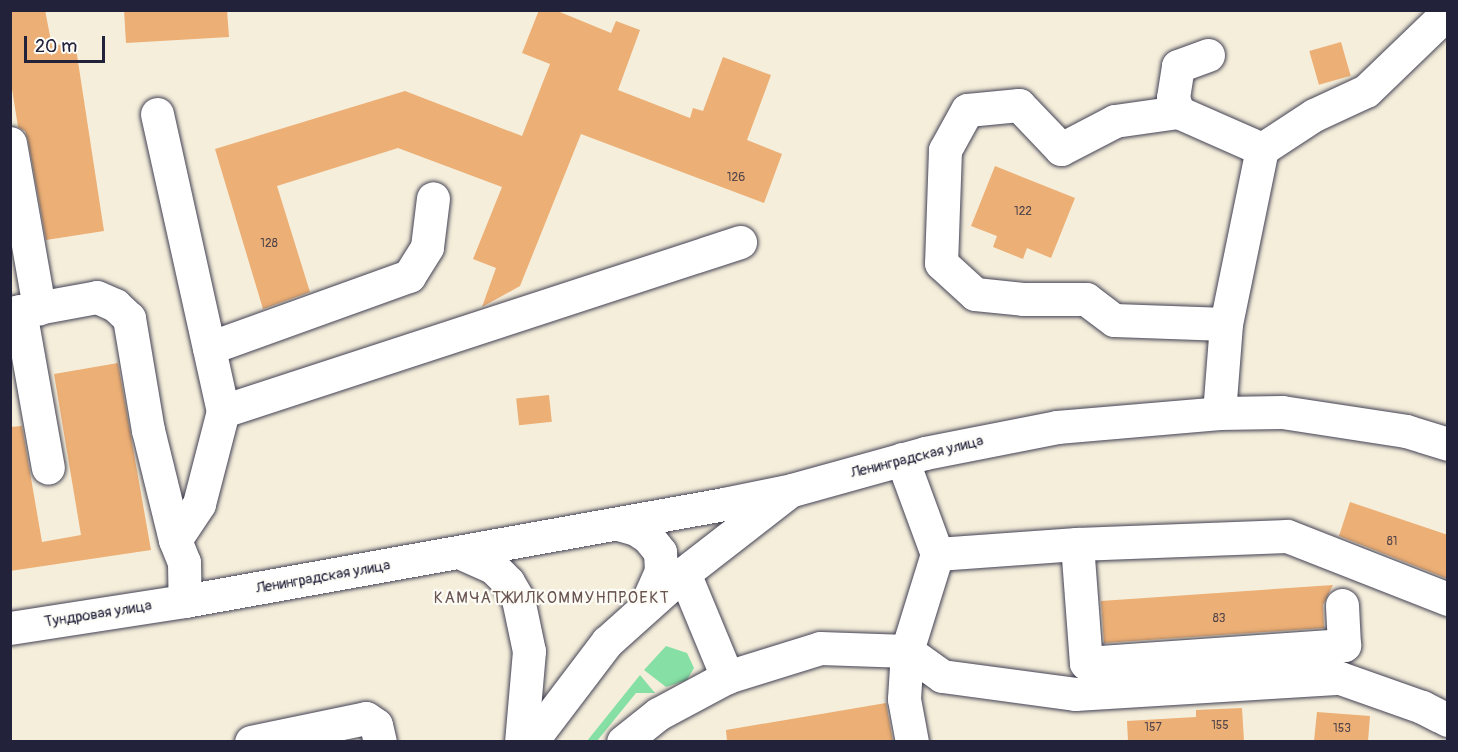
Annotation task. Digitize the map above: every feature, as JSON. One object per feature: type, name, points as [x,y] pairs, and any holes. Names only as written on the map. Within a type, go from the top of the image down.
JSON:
[{"type":"main road","points":[[1219,413],[1226,324],[1262,149],[1314,115],[1366,91],[1448,12]]},
{"type":"main road","points":[[1178,112],[1173,98],[1178,66],[1208,55]]},
{"type":"main road","points":[[1226,324],[1114,320],[1086,299],[1023,299],[975,294],[941,262],[945,150],[967,110],[1019,105],[1061,149],[1115,121],[1178,112],[1262,149]]},
{"type":"main road","points":[[158,114],[223,411],[199,504],[175,540]]},
{"type":"main road","points":[[10,143],[23,311],[48,468]]},
{"type":"main road","points":[[209,348],[409,276],[427,247],[433,198]]},
{"type":"main road","points":[[223,411],[740,242]]},
{"type":"main road","points":[[23,311],[97,297],[115,305],[129,318],[148,430],[175,540],[184,562],[185,601]]},
{"type":"main road","name":"Ленинградская улица","points":[[185,601],[461,553],[792,490],[902,459],[983,440],[1057,427],[1219,413],[1282,411],[1406,431],[1448,444]]},
{"type":"main road","points":[[902,459],[937,554],[907,651],[904,699],[912,741]]},
{"type":"main road","points":[[531,741],[607,642],[684,573],[792,490]]},
{"type":"main road","points":[[618,524],[648,537],[660,552],[662,561],[658,584],[644,608]]},
{"type":"main road","points":[[937,554],[1077,544],[1287,536],[1448,598]]},
{"type":"main road","points":[[1077,544],[1086,663],[1344,645],[1342,605]]},
{"type":"main road","points":[[461,553],[493,567],[508,582],[518,599],[529,651],[521,741]]},
{"type":"main road","points":[[684,573],[727,677]]},
{"type":"main road","name":"Тундровая улица","points":[[10,628],[185,601]]},
{"type":"main road","points":[[623,741],[658,714],[727,677],[820,648],[907,651],[942,676],[1075,694],[1340,678],[1435,713]]},
{"type":"main road","points":[[251,741],[365,718],[376,725],[380,741]]},
{"type":"green space","points":[[666,646],[687,653],[694,668],[687,680],[666,687],[644,670]]},
{"type":"green space","points":[[640,675],[655,693],[636,693],[597,741],[587,741]]},
{"type":"building","points":[[10,10],[45,10],[52,46],[75,42],[104,231],[46,240],[28,140],[25,131],[18,127],[10,76]]},
{"type":"building","points":[[124,10],[227,10],[229,37],[126,43]]},
{"type":"building","points":[[539,10],[555,10],[611,33],[616,21],[640,30],[618,90],[690,118],[693,108],[703,111],[723,57],[771,75],[747,140],[782,154],[764,203],[581,134],[520,286],[482,307],[496,268],[473,259],[502,187],[398,148],[277,186],[310,292],[263,309],[215,149],[405,91],[522,136],[550,64],[522,53]]},
{"type":"building","points":[[1341,42],[1351,76],[1319,85],[1309,51]]},
{"type":"building","points":[[995,166],[1075,198],[1051,258],[1027,248],[1023,259],[993,247],[997,236],[971,226]]},
{"type":"building","points":[[118,363],[151,550],[10,571],[10,427],[22,426],[42,542],[81,535],[54,374]]},
{"type":"building","points":[[549,395],[552,422],[519,425],[516,398]]},
{"type":"building","points":[[1350,502],[1448,535],[1448,579],[1339,536]]},
{"type":"building","points":[[1333,585],[1323,605],[1324,628],[1104,643],[1101,601]]},
{"type":"building","points":[[886,703],[893,741],[727,741],[726,730]]},
{"type":"building","points":[[1242,708],[1244,741],[1128,741],[1127,721],[1196,717],[1196,710]]},
{"type":"building","points":[[1317,712],[1370,716],[1368,741],[1314,741]]},
{"type":"district","name":"КАМЧАТЖИЛКОММУНПРОЕКТ","points":[[552,598]]}]
